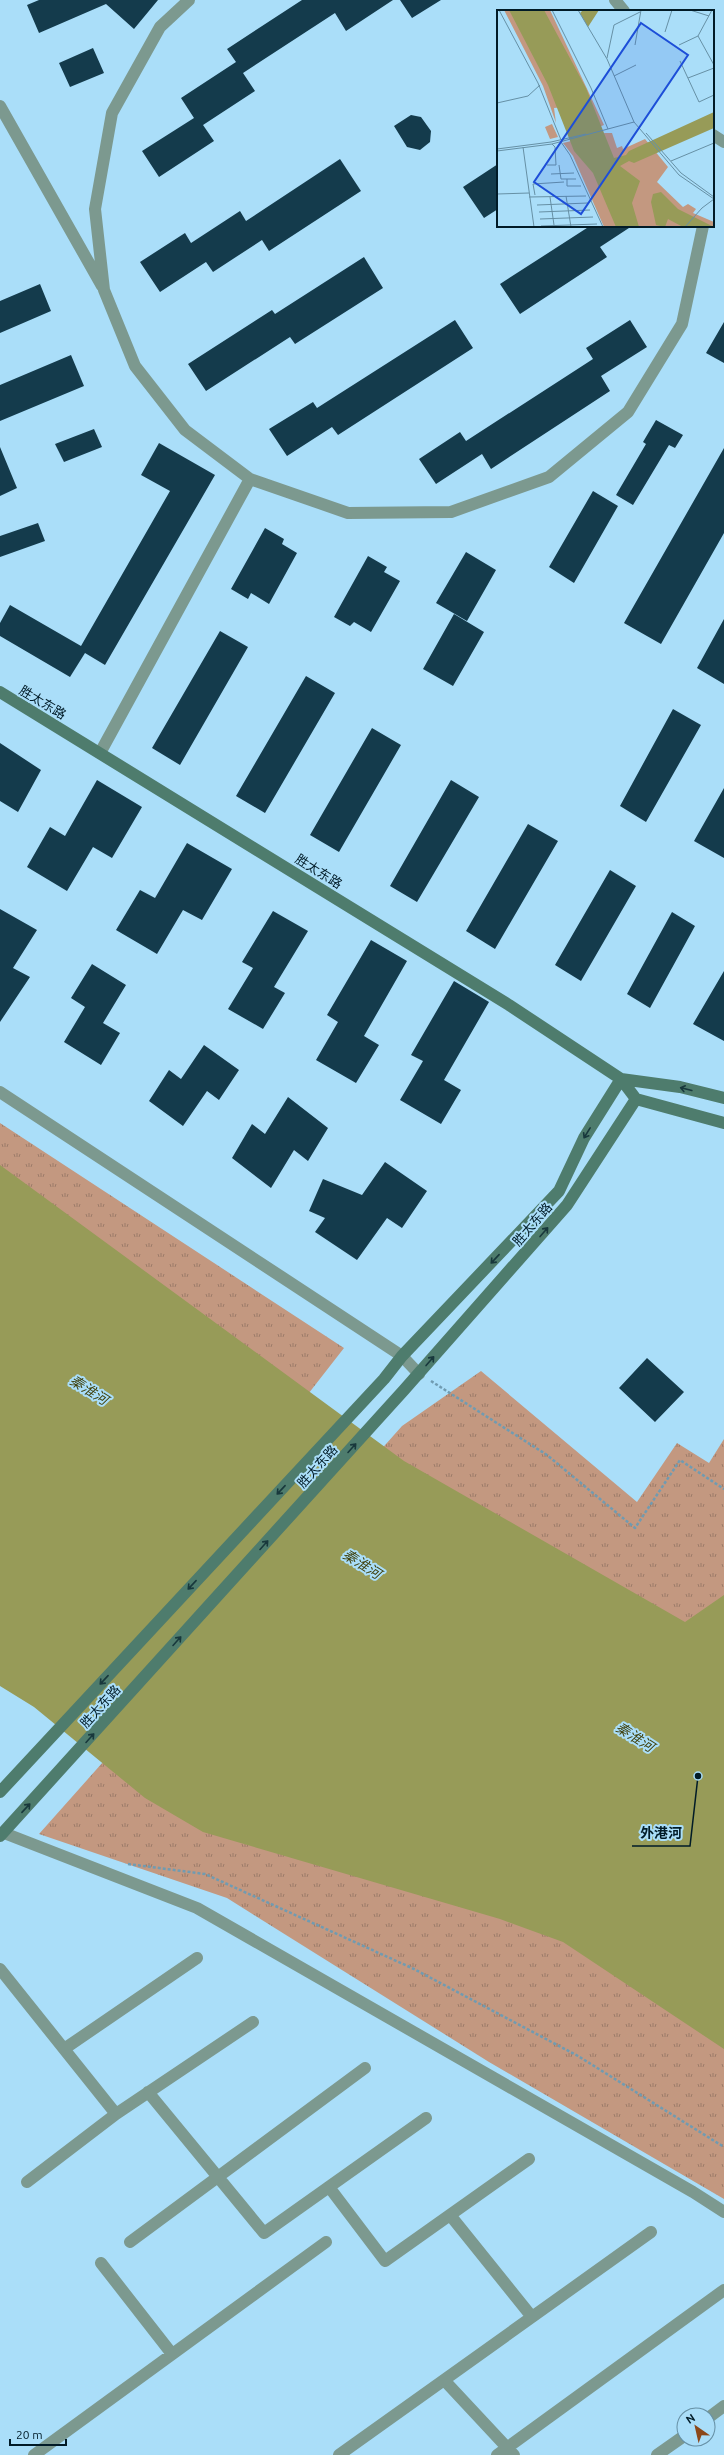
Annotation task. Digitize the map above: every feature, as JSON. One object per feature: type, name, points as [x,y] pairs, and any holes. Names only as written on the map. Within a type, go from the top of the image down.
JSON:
[{"type":"main road","name":"胜太东路","points":[[0,692],[509,1005],[621,1079],[636,1099],[567,1206],[419,1374],[2,1834]]},
{"type":"main road","name":"胜太东路","points":[[621,1079],[680,1087],[724,1098]]},
{"type":"main road","name":"胜太东路","points":[[0,1792],[384,1379],[402,1356],[559,1191],[584,1138],[621,1079]]},
{"type":"main road","points":[[636,1099],[724,1123]]},
{"type":"street","points":[[104,290],[95,209],[112,113],[160,27],[189,0]]},
{"type":"street","points":[[615,0],[623,10]]},
{"type":"street","points":[[0,106],[73,239],[104,290],[135,366],[185,430],[250,479],[348,513],[451,512],[549,478],[628,412],[633,405],[682,324],[703,227]]},
{"type":"street","points":[[714,136],[724,142]]},
{"type":"street","points":[[100,753],[250,479]]},
{"type":"street","points":[[0,1092],[402,1356],[419,1374]]},
{"type":"street","points":[[2,1834],[197,1908],[693,2192],[724,2212]]},
{"type":"street","points":[[64,2049],[197,1958]]},
{"type":"street","points":[[0,1968],[116,2114]]},
{"type":"street","points":[[27,2182],[116,2114],[253,2022]]},
{"type":"street","points":[[130,2242],[365,2068]]},
{"type":"street","points":[[148,2092],[264,2233],[426,2118]]},
{"type":"street","points":[[329,2187],[385,2261],[528,2159]]},
{"type":"street","points":[[450,2215],[532,2317]]},
{"type":"street","points":[[339,2455],[651,2232]]},
{"type":"street","points":[[34,2455],[326,2242]]},
{"type":"street","points":[[101,2263],[172,2354]]},
{"type":"street","points":[[497,2455],[511,2451],[724,2290]]},
{"type":"street","points":[[444,2380],[511,2451]]},
{"type":"street","points":[[657,2455],[676,2442]]},
{"type":"path","points":[[419,1374],[547,1455],[635,1528],[680,1460],[724,1489]]},
{"type":"path","points":[[120,1862],[205,1874],[414,1969],[578,2056],[724,2147]]},
{"type":"green space","points":[[0,1123],[344,1348],[298,1407],[0,1271]]},
{"type":"green space","points":[[481,1371],[637,1502],[677,1443],[709,1463],[724,1439],[724,2199],[489,2062],[227,1898],[39,1834],[402,1426]]},
{"type":"water","name":"秦淮河","points":[[0,1165],[404,1461],[685,1622],[724,1595],[724,2049],[563,1942],[500,1919],[203,1832],[145,1798],[34,1707],[0,1686]]},
{"type":"building","points":[[39,0],[158,0],[134,29],[106,4],[39,33],[27,5]]},
{"type":"building","points":[[302,0],[393,0],[346,31],[335,13],[243,73],[255,91],[203,125],[214,141],[159,177],[142,151],[194,118],[181,98],[236,62],[227,49]]},
{"type":"building","points":[[400,0],[441,0],[412,18]]},
{"type":"building","points":[[93,48],[104,73],[70,87],[59,63]]},
{"type":"building","points":[[411,115],[421,117],[431,131],[430,142],[420,150],[407,147],[394,126]]},
{"type":"building","points":[[340,159],[361,191],[269,251],[262,240],[213,272],[206,262],[160,292],[140,262],[185,233],[191,243],[240,211],[246,221]]},
{"type":"building","points":[[497,165],[497,210],[484,218],[463,187]]},
{"type":"building","points":[[588,227],[630,227],[600,247],[607,257],[520,314],[500,284]]},
{"type":"building","points":[[364,257],[383,288],[295,344],[290,337],[206,391],[188,364],[272,310],[275,314]]},
{"type":"building","points":[[40,284],[51,311],[0,333],[0,301]]},
{"type":"building","points":[[455,320],[473,348],[338,435],[332,427],[287,456],[269,429],[313,402],[317,408]]},
{"type":"building","points":[[630,320],[647,347],[601,376],[610,391],[491,469],[482,454],[436,484],[419,459],[460,432],[466,441],[593,359],[586,348]]},
{"type":"building","points":[[724,322],[724,363],[706,353]]},
{"type":"building","points":[[71,355],[84,386],[0,421],[0,385]]},
{"type":"building","points":[[656,420],[683,435],[675,448],[669,445],[633,505],[616,495],[646,444],[643,442]]},
{"type":"building","points":[[94,429],[102,447],[64,462],[55,444]]},
{"type":"building","points":[[159,443],[215,475],[105,665],[85,653],[70,677],[0,636],[0,623],[10,605],[81,646],[170,491],[141,475]]},
{"type":"building","points":[[0,447],[17,488],[0,496]]},
{"type":"building","points":[[724,448],[724,533],[661,644],[624,623]]},
{"type":"building","points":[[593,491],[618,506],[574,583],[549,567]]},
{"type":"building","points":[[38,523],[45,541],[0,557],[0,536]]},
{"type":"building","points":[[265,528],[284,539],[282,544],[297,553],[269,604],[251,593],[248,599],[231,589]]},
{"type":"building","points":[[466,552],[496,570],[467,621],[436,603]]},
{"type":"building","points":[[368,556],[387,567],[384,572],[400,581],[371,632],[354,622],[350,626],[334,617]]},
{"type":"building","points":[[454,614],[484,632],[453,686],[423,669]]},
{"type":"building","points":[[724,619],[724,684],[697,668]]},
{"type":"building","points":[[220,631],[248,647],[180,765],[152,748]]},
{"type":"building","points":[[306,676],[335,693],[265,813],[236,796]]},
{"type":"building","points":[[673,709],[701,725],[646,822],[620,806]]},
{"type":"building","points":[[372,728],[401,745],[339,852],[310,835]]},
{"type":"building","points":[[0,743],[41,770],[18,812],[0,801]]},
{"type":"building","points":[[97,780],[142,807],[112,858],[93,847],[67,891],[27,867],[50,827],[65,836]]},
{"type":"building","points":[[451,780],[479,797],[417,902],[390,886]]},
{"type":"building","points":[[724,788],[724,858],[694,841]]},
{"type":"building","points":[[528,824],[558,841],[495,949],[466,931]]},
{"type":"building","points":[[187,843],[232,869],[202,920],[183,910],[157,954],[116,930],[140,890],[155,898]]},
{"type":"building","points":[[610,870],[636,886],[581,981],[555,965]]},
{"type":"building","points":[[0,909],[37,930],[13,968],[30,977],[0,1022]]},
{"type":"building","points":[[273,911],[308,931],[274,987],[285,993],[263,1029],[228,1009],[253,968],[242,962]]},
{"type":"building","points":[[672,912],[695,926],[650,1008],[627,994]]},
{"type":"building","points":[[371,940],[407,961],[364,1036],[379,1045],[356,1083],[316,1060],[338,1022],[327,1015]]},
{"type":"building","points":[[92,964],[126,985],[103,1023],[120,1033],[101,1065],[64,1042],[85,1007],[71,998]]},
{"type":"building","points":[[724,971],[724,1041],[693,1024]]},
{"type":"building","points":[[454,981],[489,1002],[444,1080],[461,1090],[441,1124],[400,1100],[423,1061],[411,1055]]},
{"type":"building","points":[[204,1045],[239,1070],[219,1100],[207,1091],[183,1126],[149,1101],[169,1070],[181,1079]]},
{"type":"building","points":[[288,1097],[328,1128],[308,1161],[294,1150],[271,1188],[232,1158],[252,1124],[265,1134]]},
{"type":"building","points":[[385,1162],[427,1191],[402,1228],[387,1218],[357,1260],[315,1232],[325,1218],[309,1211],[323,1179],[362,1195]]},
{"type":"building","points":[[647,1358],[684,1392],[655,1422],[619,1388]]},
{"type":"place","name":"外港河","points":[[698,1776]]}]
